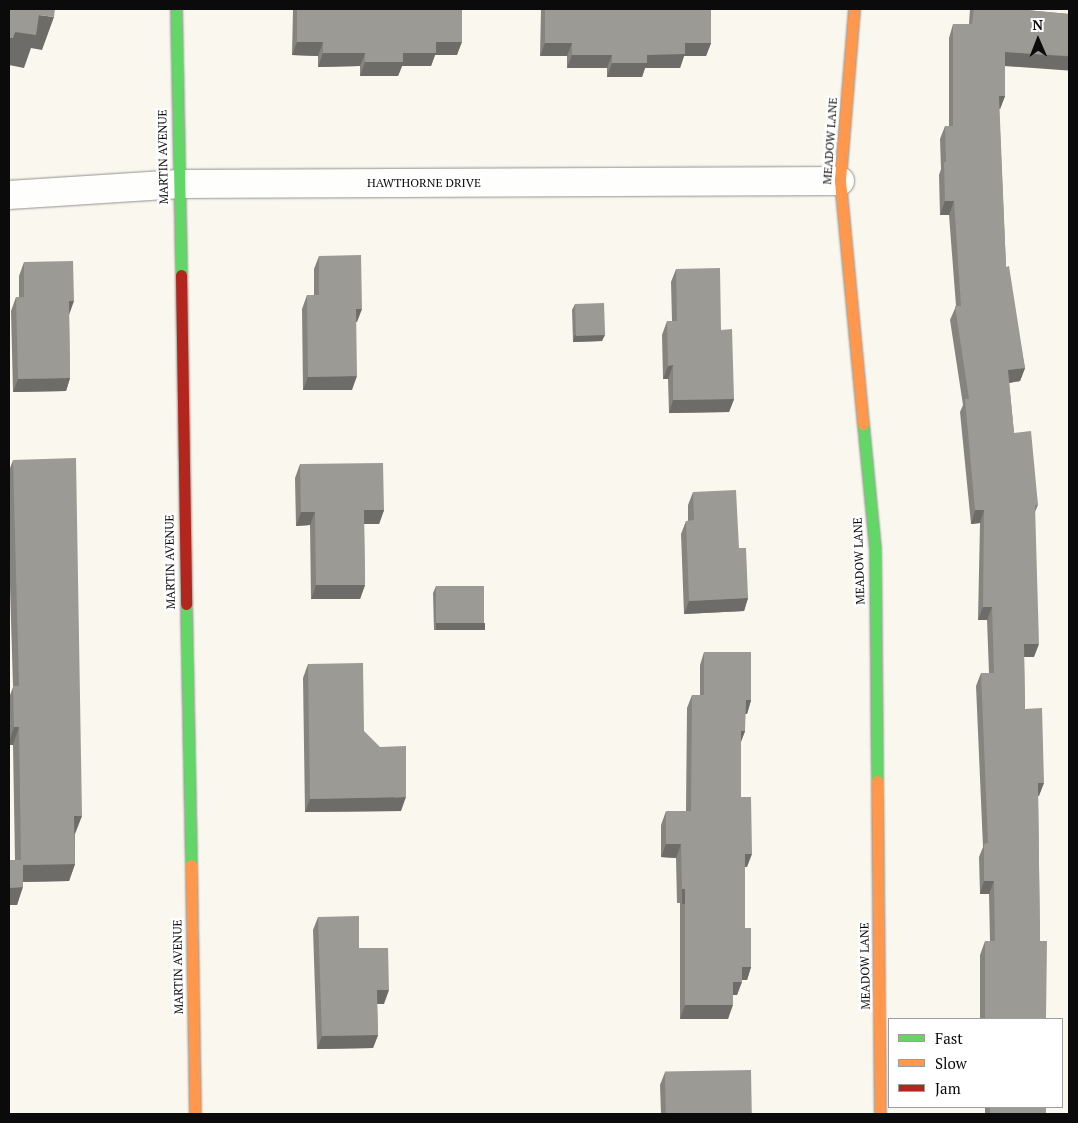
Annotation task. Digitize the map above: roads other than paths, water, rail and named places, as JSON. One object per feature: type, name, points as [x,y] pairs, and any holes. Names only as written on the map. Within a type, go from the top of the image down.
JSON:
[{"type":"street","name":"MARTIN AVENUE","points":[[176,9],[177,184],[195,1114]]},
{"type":"street","name":"MEADOW LANE","points":[[854,9],[840,181],[874,548],[880,1114]]},
{"type":"street","name":"HAWTHORNE DRIVE","points":[[9,195],[177,184],[840,181]]}]
